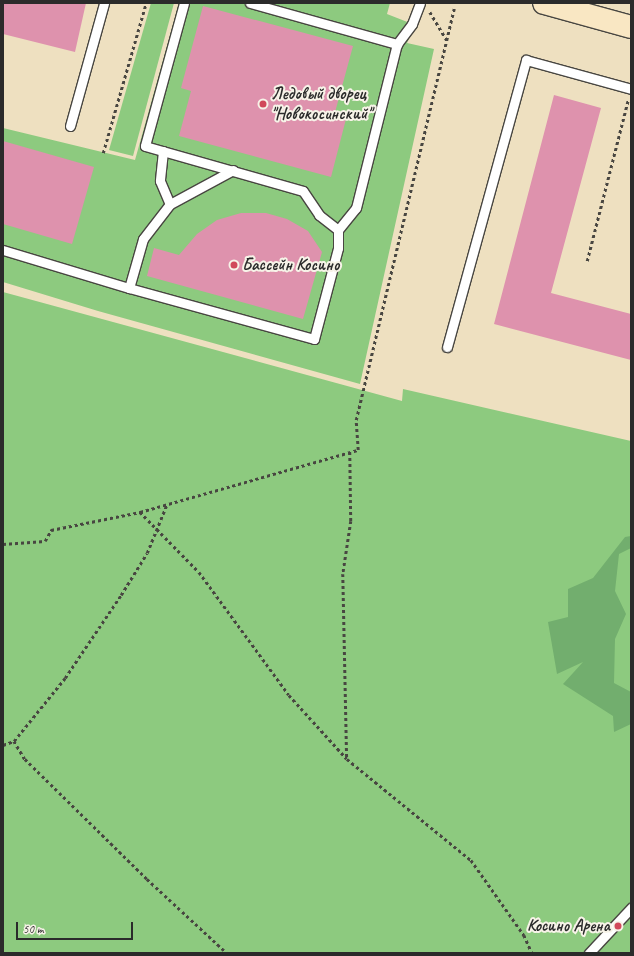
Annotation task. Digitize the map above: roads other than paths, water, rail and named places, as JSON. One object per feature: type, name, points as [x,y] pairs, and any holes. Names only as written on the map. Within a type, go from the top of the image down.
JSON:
[{"type":"main road","points":[[544,3],[631,27]]},
{"type":"lane","points":[[70,126],[104,3]]},
{"type":"lane","points":[[184,3],[145,146],[303,191],[319,215],[338,230]]},
{"type":"lane","points":[[250,3],[397,44]]},
{"type":"lane","points":[[3,250],[129,288],[314,339],[338,248],[338,230],[356,208],[397,44],[412,24],[420,3]]},
{"type":"lane","points":[[447,347],[526,60],[630,93]]},
{"type":"lane","points":[[163,151],[160,181],[170,204]]},
{"type":"lane","points":[[129,288],[143,239],[170,204],[233,170]]},
{"type":"lane","points":[[589,953],[631,908]]},
{"type":"place","name":"Ледовый дворец \"Новокосинский\"","points":[[263,104]]},
{"type":"place","name":"Бассейн Косино","points":[[234,265]]},
{"type":"place","name":"Косино Арена","points":[[618,926]]}]
